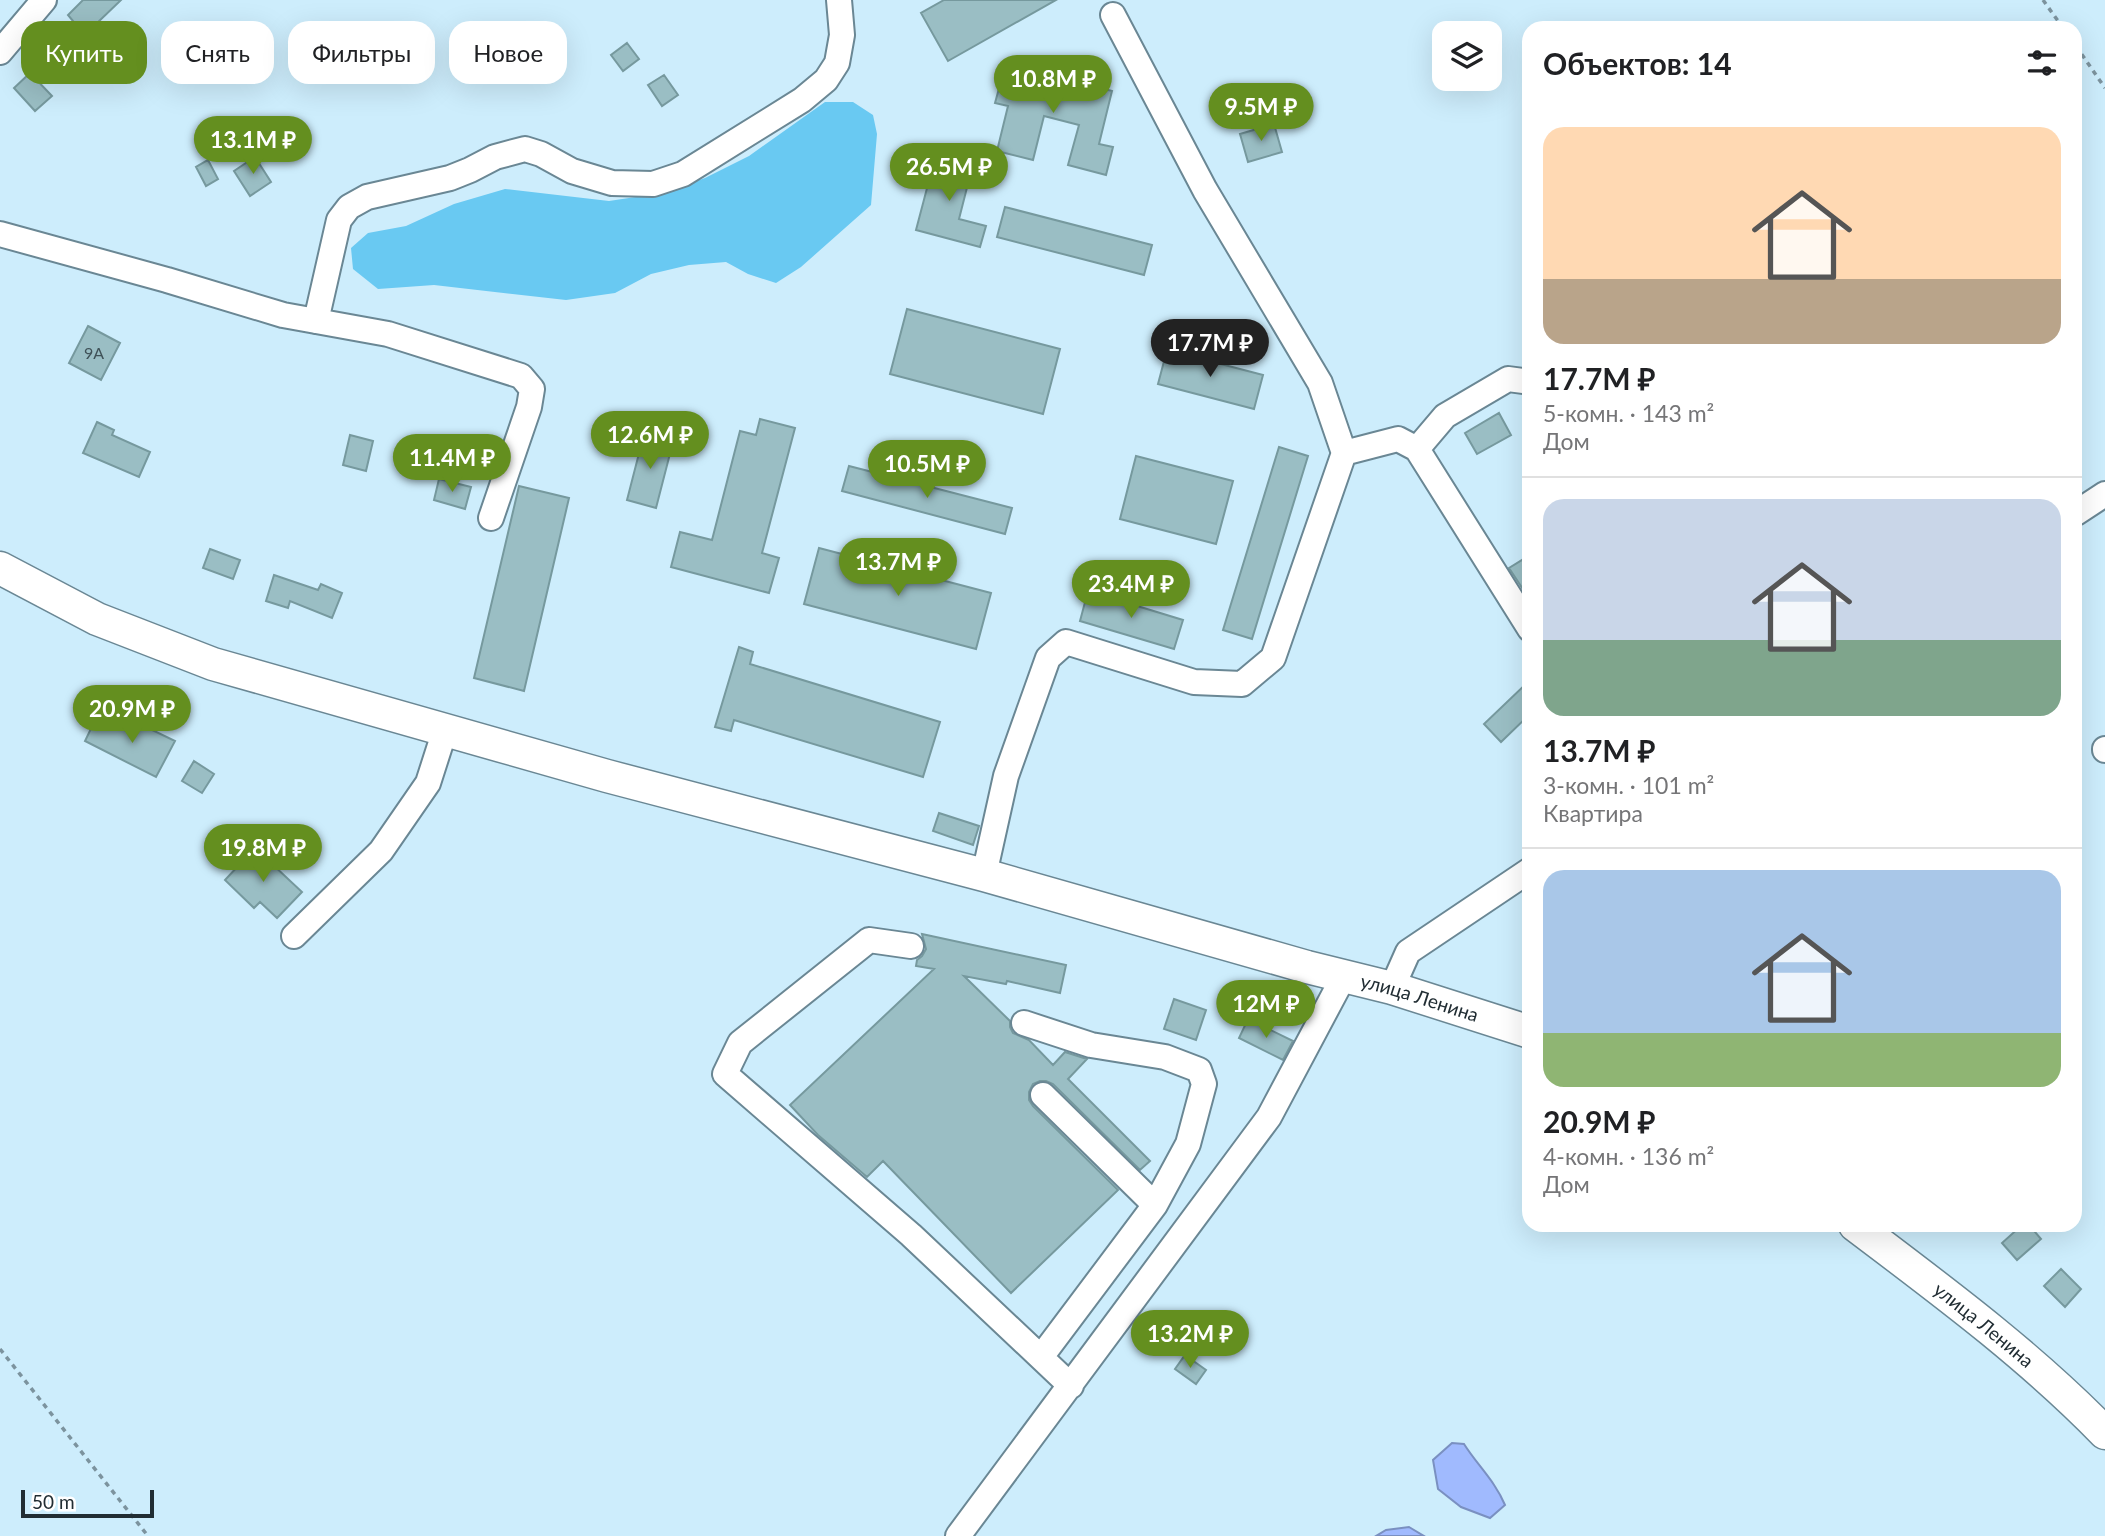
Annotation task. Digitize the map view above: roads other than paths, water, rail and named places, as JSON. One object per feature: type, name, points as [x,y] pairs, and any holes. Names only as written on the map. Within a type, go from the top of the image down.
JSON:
[{"type":"main road","name":"улица Ленина","points":[[0,568],[97,619],[213,664],[607,776],[1392,988],[1522,1029]]},
{"type":"main road","name":"улица Ленина","points":[[1864,1232],[1966,1308],[2071,1398],[2105,1433]]},
{"type":"street","points":[[0,52],[44,0]]},
{"type":"street","points":[[316,321],[339,220],[349,206],[367,197],[450,178],[495,157],[525,149],[572,171],[612,183],[653,184],[683,174],[802,100],[826,80],[837,63],[842,35],[839,0]]},
{"type":"street","points":[[984,876],[1006,776],[1048,658],[1066,642],[1194,682],[1242,684],[1273,658],[1344,453],[1320,383],[1205,190],[1113,15]]},
{"type":"street","points":[[0,234],[283,315],[388,334],[521,376],[532,389],[491,518]]},
{"type":"street","points":[[1417,449],[1445,416],[1508,379],[1522,381]]},
{"type":"street","points":[[1344,453],[1398,439],[1417,449],[1522,616]]},
{"type":"street","points":[[2082,509],[2105,494]]},
{"type":"street","points":[[295,936],[381,851],[428,783],[445,730]]},
{"type":"street","points":[[1392,988],[1408,952],[1522,875]]},
{"type":"street","points":[[911,946],[869,940],[740,1043],[725,1074],[911,1236],[1071,1386]]},
{"type":"street","points":[[964,1534],[1269,1117],[1344,976]]},
{"type":"street","points":[[1024,1023],[1091,1045],[1165,1057],[1199,1070],[1205,1084],[1188,1144],[1155,1205],[1041,1357]]},
{"type":"street","points":[[1043,1095],[1155,1205]]}]
